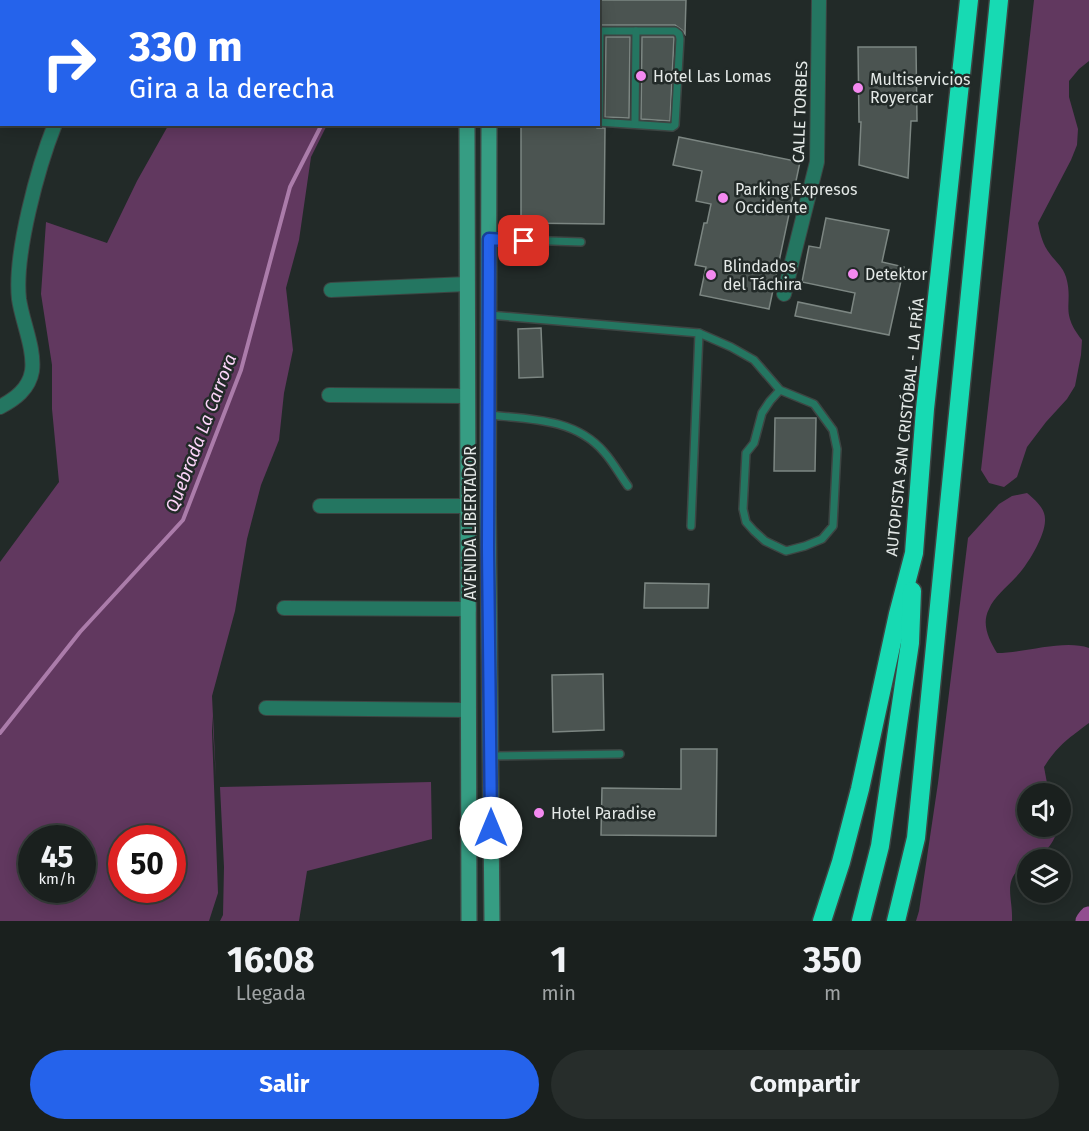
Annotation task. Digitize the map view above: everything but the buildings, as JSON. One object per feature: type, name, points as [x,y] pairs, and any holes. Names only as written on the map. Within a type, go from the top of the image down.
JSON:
[{"type":"highway","name":"AUTOPISTA SAN CRISTÓBAL - LA FRÍA","points":[[822,921],[841,862],[860,789],[898,614],[914,554],[925,409],[969,0]]},
{"type":"highway","points":[[896,921],[916,838],[999,0]]},
{"type":"highway","points":[[861,921],[880,846],[896,741],[910,643],[914,554]]},
{"type":"main road","name":"AVENIDA LIBERTADOR","points":[[467,126],[469,921]]},
{"type":"main road","name":"AVENIDA LIBERTADOR","points":[[489,126],[488,608],[492,921]]},
{"type":"street","name":"CALLE TORBES","points":[[784,294],[817,162],[819,0]]},
{"type":"street","points":[[0,407],[22,392],[32,372],[28,338],[19,298],[20,257],[38,175],[54,126]]},
{"type":"street","points":[[331,290],[467,284]]},
{"type":"street","points":[[328,395],[467,396]]},
{"type":"street","points":[[320,506],[468,506]]},
{"type":"street","points":[[284,608],[469,609]]},
{"type":"street","points":[[266,708],[468,710]]},
{"type":"lane","points":[[600,31],[675,31],[679,34],[680,39],[675,125],[672,127],[600,122]]},
{"type":"lane","points":[[635,124],[636,31]]},
{"type":"lane","points":[[489,239],[581,242]]},
{"type":"lane","points":[[489,315],[699,333],[754,360],[780,390],[814,404],[833,430],[837,449],[833,526],[822,539],[786,551],[765,541],[754,531],[746,522],[743,509],[746,453],[754,443],[762,413],[780,390]]},
{"type":"lane","points":[[691,526],[699,333]]},
{"type":"lane","points":[[488,415],[551,421],[575,429],[603,450],[628,486]]},
{"type":"lane","points":[[491,756],[620,754]]},
{"type":"shaded area","points":[[1034,0],[1089,0],[1089,61],[1069,81],[1069,97],[1078,129],[1077,145],[1038,223],[1045,247],[1065,273],[1071,322],[1082,340],[1075,386],[1027,447],[1017,477],[1004,487],[989,483],[981,470]]},
{"type":"shaded area","points":[[168,126],[326,126],[311,157],[299,240],[286,288],[293,350],[284,393],[279,440],[261,485],[247,539],[235,611],[212,696],[218,893],[209,921],[0,921],[0,562],[59,482],[52,409],[52,365],[41,294],[46,222],[107,243],[137,181]]},
{"type":"shaded area","points":[[1027,493],[1043,511],[1044,526],[1035,550],[1025,566],[991,605],[986,620],[987,632],[997,653],[1068,645],[1089,648],[1089,723],[1059,747],[1049,759],[1044,767],[1047,783],[1017,783],[1017,837],[1054,837],[1047,849],[1017,849],[1017,871],[1010,888],[1012,921],[916,921],[938,783],[968,538],[999,504],[1012,496]]},
{"type":"shaded area","points":[[431,782],[432,839],[307,871],[299,921],[220,921],[223,915],[224,867],[220,787]]},
{"type":"waterway","name":"Quebrada La Carrora","points":[[0,733],[80,632],[183,520],[241,370],[290,187],[321,126]]},
{"type":"waterway","points":[[1086,921],[1089,917]]},
{"type":"place","name":"Hotel Las Lomas","points":[[641,76]]},
{"type":"place","name":"Multiservicios Royercar","points":[[858,88]]},
{"type":"place","name":"Parking Expresos Occidente","points":[[723,198]]},
{"type":"place","name":"Detektor","points":[[853,274]]},
{"type":"place","name":"Blindados del Táchira","points":[[711,275]]},
{"type":"place","name":"Hotel Paradise","points":[[539,813]]},
{"type":"route","points":[[491,828],[488,608],[489,239],[524,241]]}]
